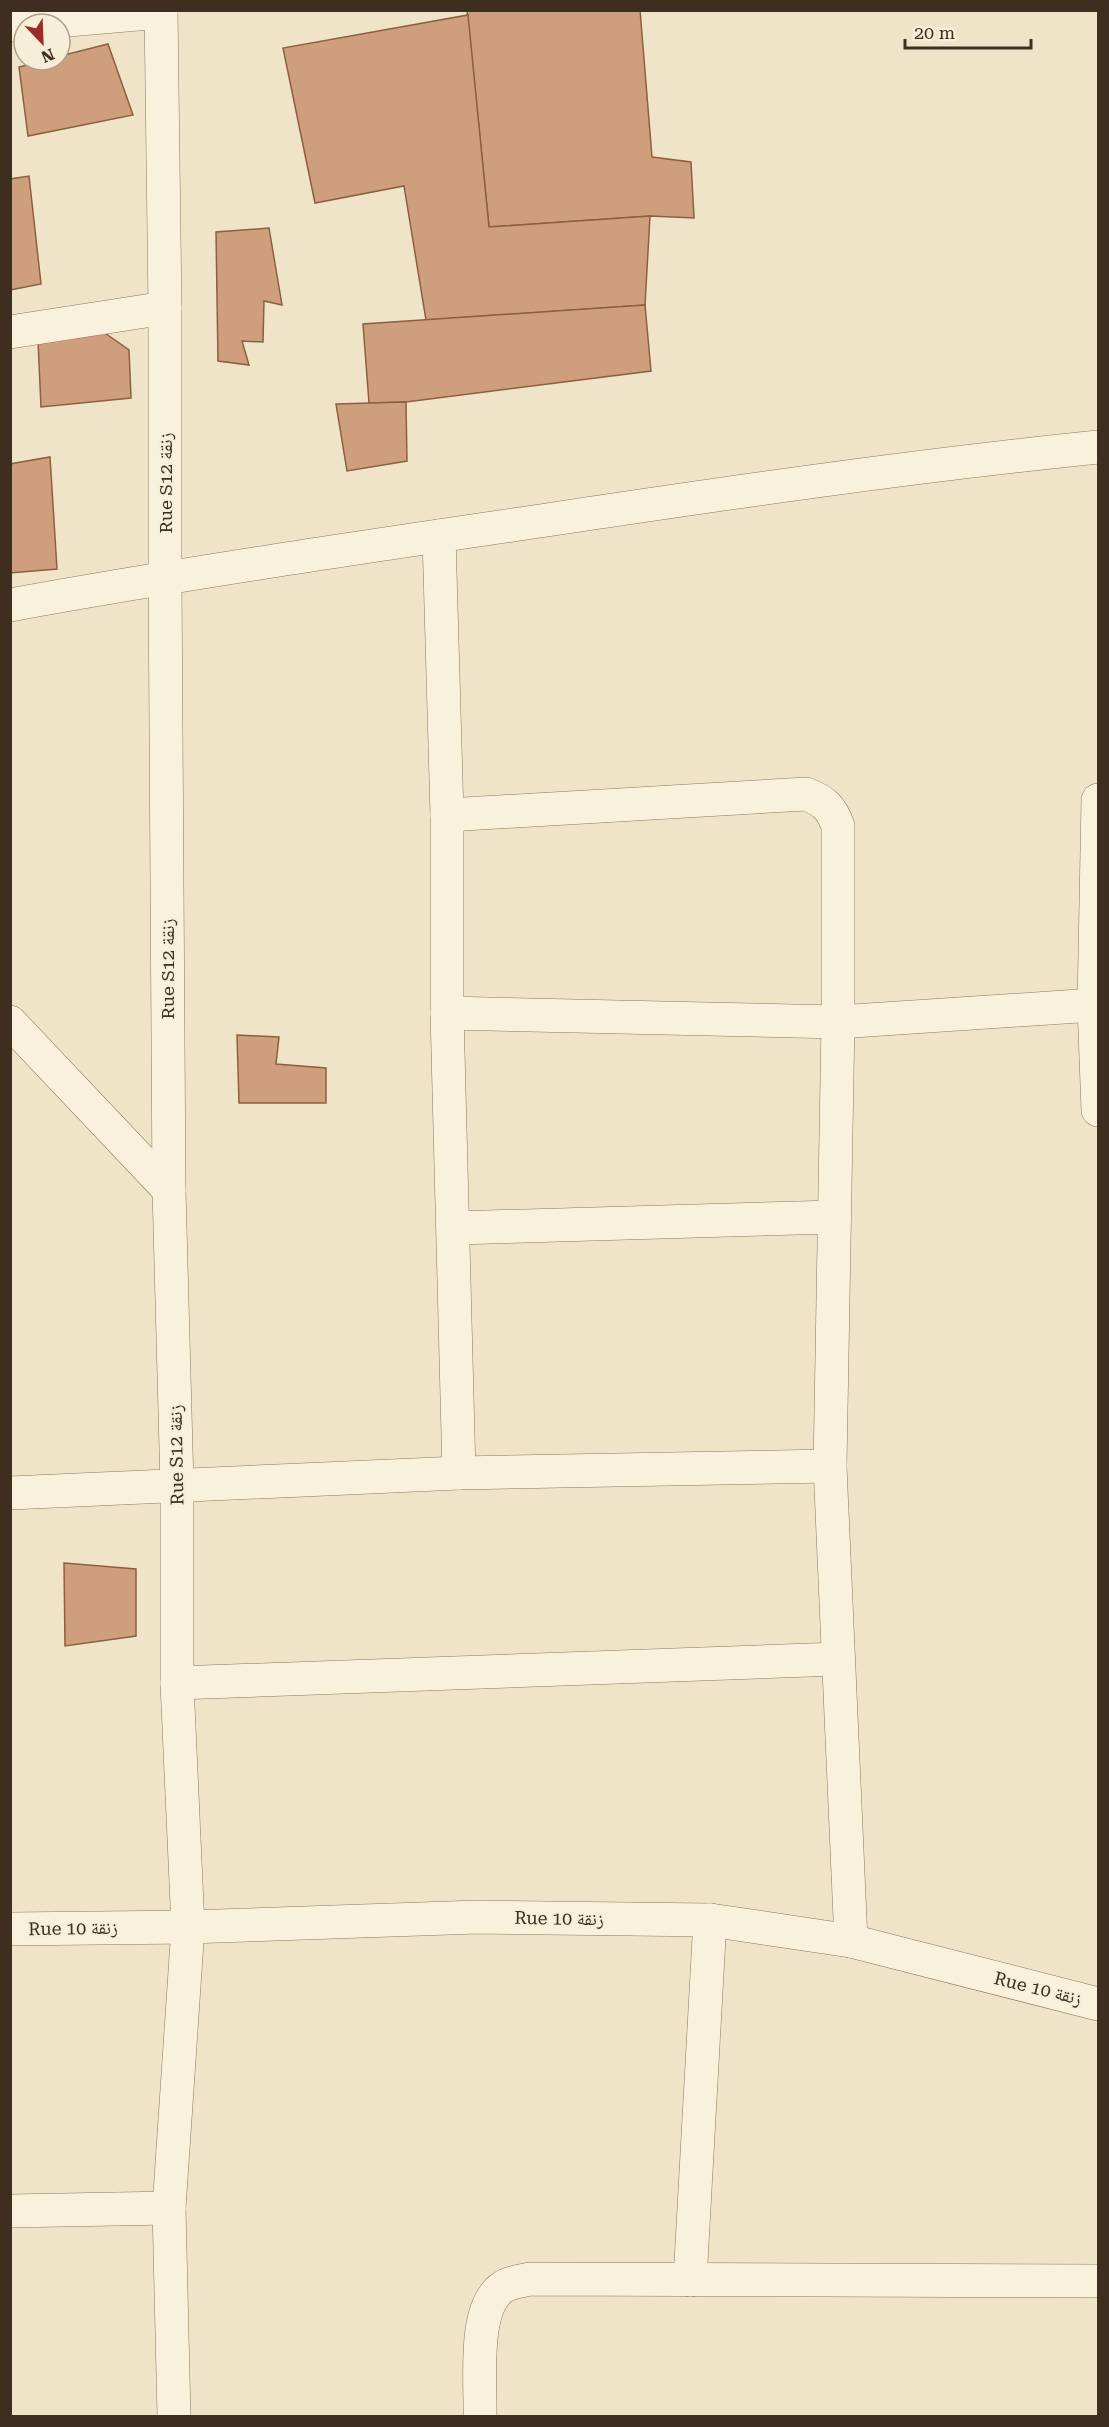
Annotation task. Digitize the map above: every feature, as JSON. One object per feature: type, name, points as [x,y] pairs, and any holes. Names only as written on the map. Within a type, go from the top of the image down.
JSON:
[{"type":"street","points":[[10,25],[161,11]]},
{"type":"street","name":"Rue S12 زنقة","points":[[161,11],[165,308],[169,1190],[177,1486],[177,1683],[188,1927],[169,2208],[174,2416]]},
{"type":"street","points":[[10,332],[165,308]]},
{"type":"street","points":[[10,605],[165,577],[439,536],[952,462],[1098,447]]},
{"type":"street","points":[[439,536],[447,815],[447,1014],[459,1473]]},
{"type":"street","points":[[447,815],[806,794],[822,800],[832,810],[838,826],[838,1022],[830,1466],[851,1941]]},
{"type":"street","points":[[1098,800],[1094,1005],[1098,1110]]},
{"type":"street","points":[[447,1014],[838,1022],[1094,1005]]},
{"type":"street","points":[[10,1022],[169,1190]]},
{"type":"street","points":[[454,1228],[834,1217]]},
{"type":"street","points":[[10,1493],[459,1473],[830,1466]]},
{"type":"street","points":[[177,1683],[837,1659]]},
{"type":"street","name":"Rue 10 زنقة","points":[[10,1929],[188,1927],[478,1917],[710,1920],[851,1941],[1098,2004]]},
{"type":"street","points":[[690,2280],[710,1920]]},
{"type":"street","points":[[10,2211],[169,2208]]},
{"type":"street","points":[[480,2416],[482,2326],[489,2301],[504,2286],[530,2279],[1098,2281]]},
{"type":"building","points":[[467,10],[640,10],[652,157],[691,162],[694,218],[650,216],[489,227]]},
{"type":"building","points":[[468,15],[489,227],[650,216],[645,305],[426,320],[404,186],[315,203],[283,48]]},
{"type":"building","points":[[108,44],[133,115],[28,136],[20,72],[72,72],[72,53]]},
{"type":"building","points":[[29,176],[41,284],[10,290],[10,179]]},
{"type":"building","points":[[269,228],[282,305],[264,301],[263,342],[242,341],[249,365],[218,361],[216,232]]},
{"type":"building","points":[[645,305],[651,371],[406,402],[369,403],[363,324]]},
{"type":"building","points":[[102,331],[129,350],[131,398],[41,407],[38,341]]},
{"type":"building","points":[[406,402],[407,461],[347,471],[336,404]]},
{"type":"building","points":[[50,457],[57,569],[10,573],[10,464]]},
{"type":"building","points":[[237,1035],[279,1037],[276,1064],[326,1068],[326,1103],[239,1103]]},
{"type":"building","points":[[64,1563],[136,1569],[136,1636],[65,1646]]}]
